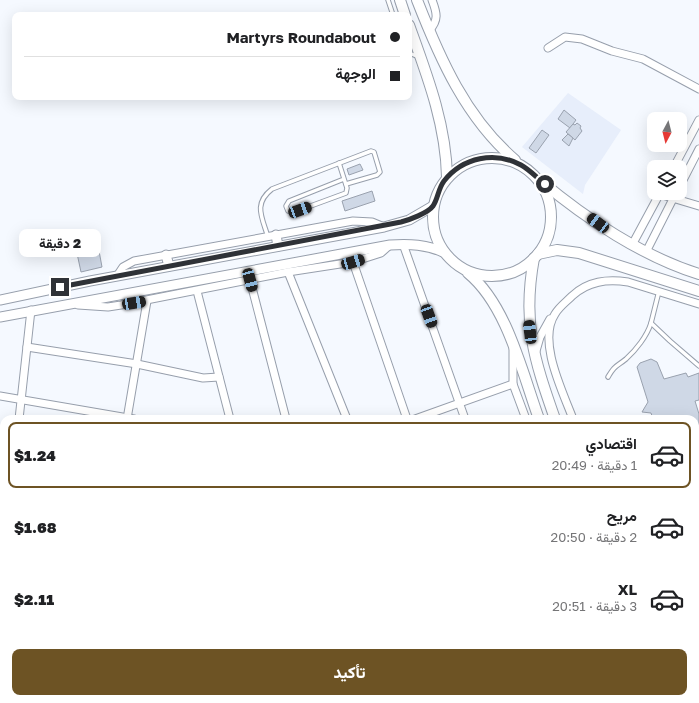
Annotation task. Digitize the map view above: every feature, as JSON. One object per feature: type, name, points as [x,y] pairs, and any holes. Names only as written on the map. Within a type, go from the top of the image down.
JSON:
[{"type":"main road","points":[[400,0],[404,12]]},
{"type":"main road","points":[[418,0],[429,31],[446,66],[476,120],[499,147],[534,176],[598,223],[632,245],[698,273]]},
{"type":"main road","points":[[412,33],[442,126],[446,152],[447,177]]},
{"type":"main road","points":[[521,165],[498,158],[482,158],[463,165],[447,177],[440,188],[433,206],[434,231],[445,253],[481,284],[487,292],[512,345],[538,415]]},
{"type":"main road","points":[[460,267],[480,275],[502,275],[516,271],[536,256],[546,241],[551,218],[547,195],[534,176]]},
{"type":"main road","points":[[536,256],[562,250],[579,253],[699,291]]},
{"type":"main road","points":[[536,256],[528,290],[528,310],[535,360],[555,415]]},
{"type":"street","points":[[429,31],[437,20],[437,14],[432,0]]},
{"type":"street","points":[[548,48],[565,36],[582,39],[612,51],[643,59],[699,89]]},
{"type":"street","points":[[678,160],[699,120]]},
{"type":"street","points":[[687,173],[699,150]]},
{"type":"street","points":[[632,245],[656,200]]},
{"type":"street","points":[[646,252],[673,200]]},
{"type":"street","points":[[685,200],[699,206]]},
{"type":"street","points":[[0,300],[168,266],[384,227],[409,220],[433,206]]},
{"type":"street","points":[[118,276],[123,267],[128,263],[166,255],[353,221],[372,222],[384,227]]},
{"type":"street","points":[[272,236],[278,246]]},
{"type":"street","points":[[403,244],[464,415]]},
{"type":"street","points":[[0,317],[31,310],[390,245],[403,244],[428,246],[445,253]]},
{"type":"street","points":[[68,304],[108,307],[147,301],[288,272],[353,262],[381,253],[390,245]]},
{"type":"street","points":[[166,255],[168,266]]},
{"type":"street","points":[[353,262],[407,415]]},
{"type":"street","points":[[188,263],[191,281]]},
{"type":"street","points":[[288,272],[345,415]]},
{"type":"street","points":[[250,280],[285,415]]},
{"type":"street","points":[[535,360],[540,337],[548,322],[576,292],[585,287],[604,281],[628,282],[699,304]]},
{"type":"street","points":[[197,291],[229,415]]},
{"type":"street","points":[[130,415],[147,301]]},
{"type":"street","points":[[19,415],[31,310]]},
{"type":"street","points":[[554,315],[550,331],[550,352],[572,415]]},
{"type":"street","points":[[512,345],[514,384],[525,415]]},
{"type":"street","points":[[28,347],[137,364],[203,378],[219,378]]},
{"type":"street","points":[[426,415],[514,384]]},
{"type":"street","points":[[0,396],[106,415]]},
{"type":"lane","points":[[388,0],[392,12]]},
{"type":"lane","points":[[412,56],[421,57]]},
{"type":"lane","points":[[272,236],[260,206],[265,195],[275,187],[371,151],[374,152],[381,170],[379,174],[346,184]]},
{"type":"lane","points":[[339,163],[346,184],[347,191],[342,195],[294,212],[288,211],[286,204],[289,200],[344,180]]},
{"type":"lane","points":[[608,377],[614,366],[626,359],[647,335],[658,291]]},
{"type":"lane","points":[[651,323],[699,366]]},
{"type":"shaded area","points":[[568,93],[621,130],[585,185],[583,194],[522,147]]},
{"type":"building","points":[[564,110],[576,120],[570,128],[558,119]]},
{"type":"building","points":[[577,123],[581,126],[580,128],[582,131],[575,140],[566,132],[573,124],[575,125]]},
{"type":"building","points":[[542,130],[549,135],[536,153],[529,148]]},
{"type":"building","points":[[568,134],[573,138],[569,146],[562,140]]},
{"type":"building","points":[[360,164],[363,170],[349,175],[347,169]]},
{"type":"building","points":[[372,191],[375,201],[345,211],[342,201]]},
{"type":"building","points":[[97,240],[102,267],[81,272],[75,244]]},
{"type":"building","points":[[651,359],[657,362],[664,379],[686,373],[688,377],[699,373],[699,400],[695,401],[699,415],[652,415],[651,413],[642,412],[648,402],[637,367],[640,363]]},
{"type":"route","points":[[60,287],[369,230],[409,220],[433,206],[437,194],[447,177],[466,163],[482,158],[490,157],[506,159],[514,162],[521,165],[545,184]]}]
